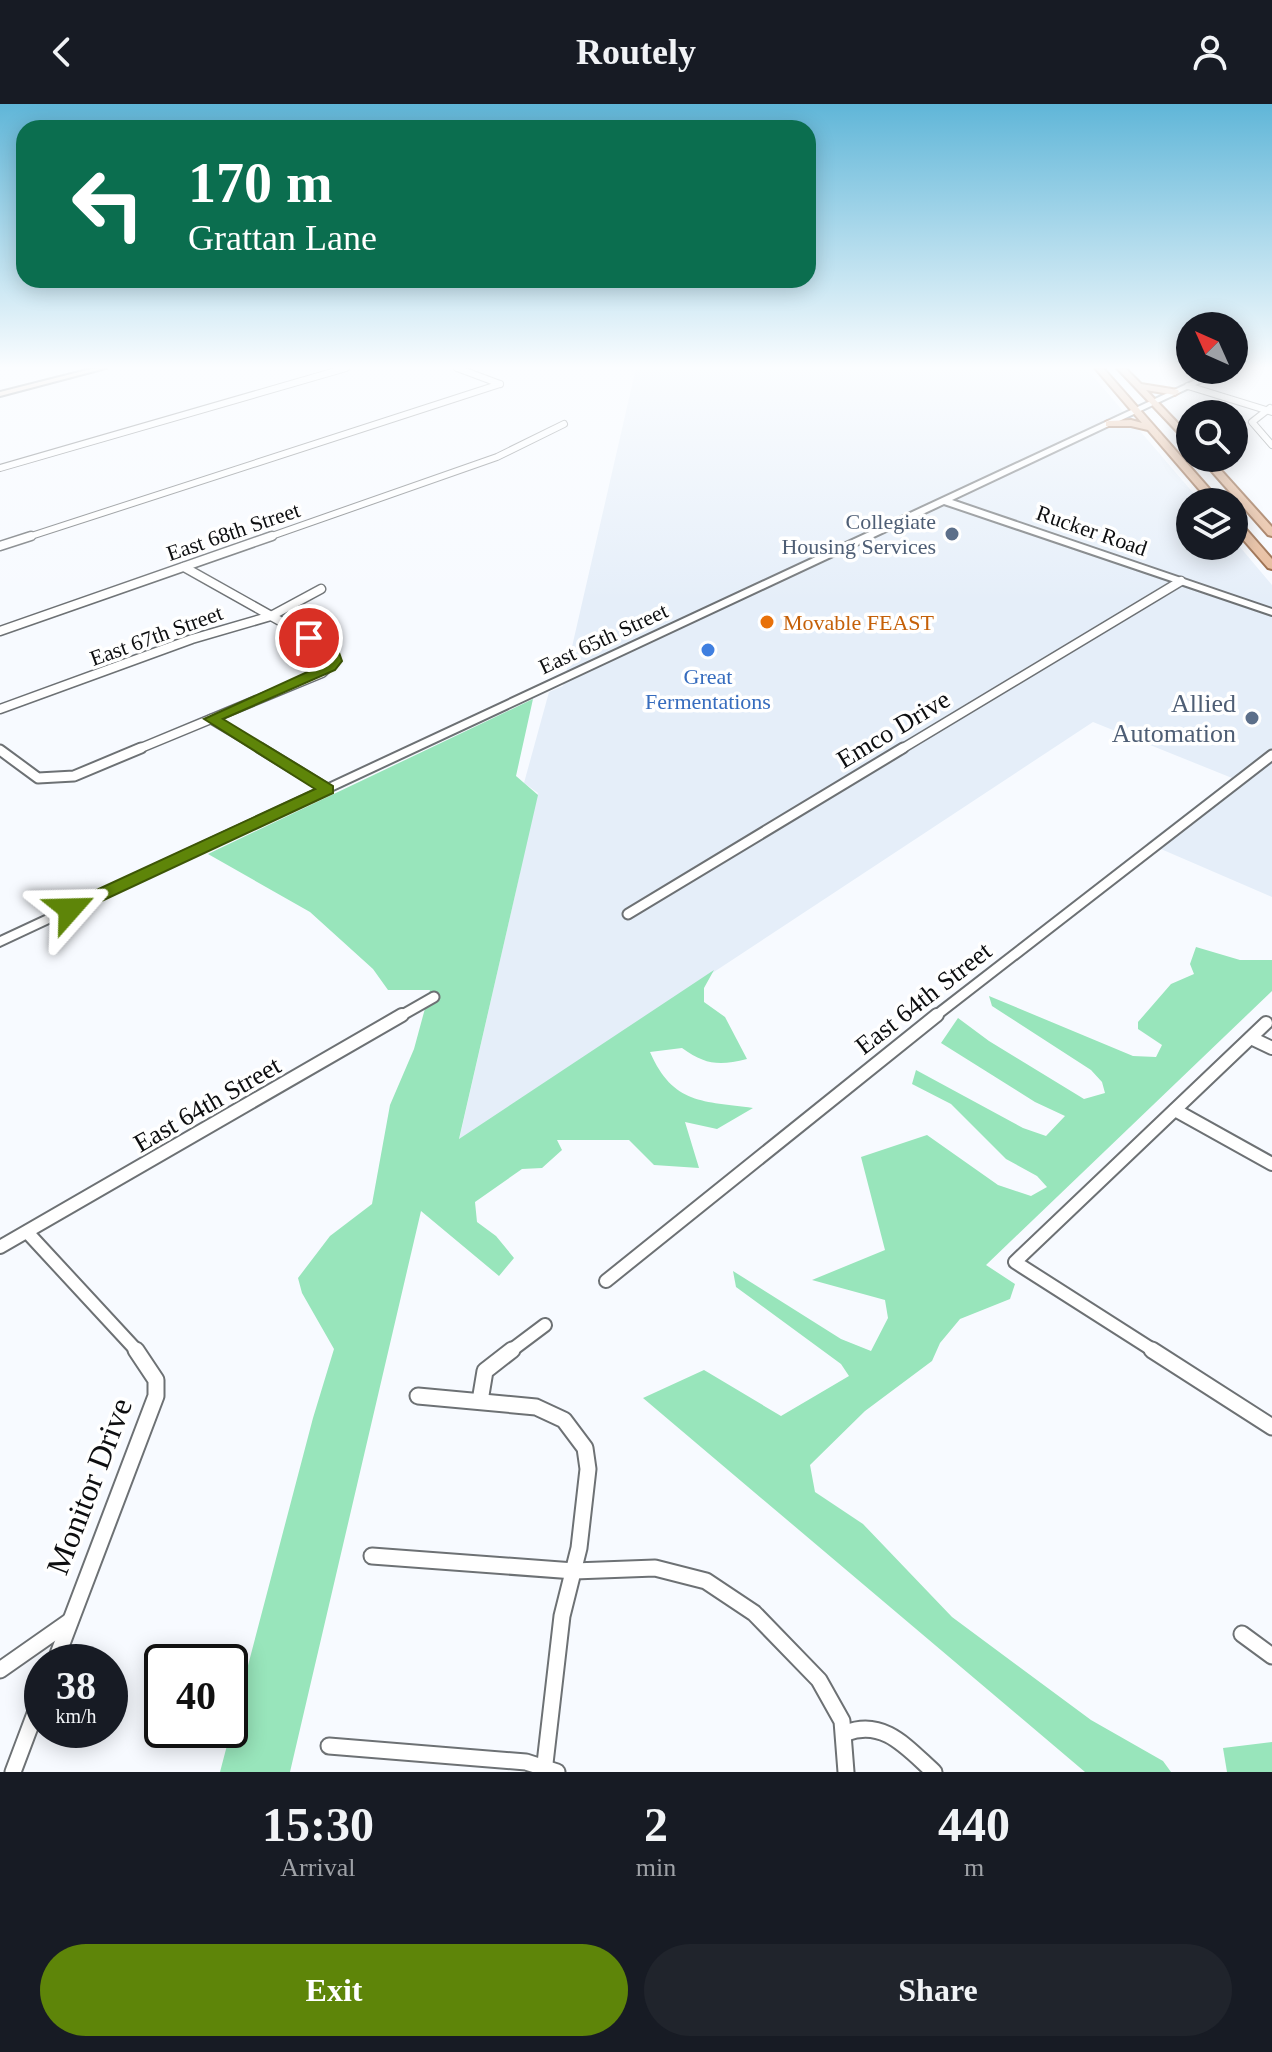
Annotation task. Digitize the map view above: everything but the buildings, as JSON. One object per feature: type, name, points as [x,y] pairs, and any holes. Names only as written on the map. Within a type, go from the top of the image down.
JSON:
[{"type":"main road","points":[[1167,446],[1204,488]]},
{"type":"main road","points":[[1218,472],[1272,533]]},
{"type":"main road","points":[[1248,538],[1272,566]]},
{"type":"street","points":[[0,468],[77,446]]},
{"type":"street","points":[[0,546],[309,446]]},
{"type":"street","name":"East 68th Street","points":[[0,631],[497,457],[520,446]]},
{"type":"street","name":"East 65th Street","points":[[0,942],[1062,446]]},
{"type":"street","name":"Rucker Road","points":[[945,501],[1272,612]]},
{"type":"street","points":[[0,750],[31,774],[48,780],[74,776],[322,673],[335,661],[330,649],[184,567]]},
{"type":"street","name":"Emco Drive","points":[[628,914],[1181,581]]},
{"type":"street","name":"East 67th Street","points":[[0,709],[192,639],[271,616],[321,589]]},
{"type":"street","points":[[211,719],[327,789]]},
{"type":"street","name":"East 64th Street","points":[[606,1281],[758,1162],[815,1110],[1272,755]]},
{"type":"street","name":"East 64th Street","points":[[0,1247],[434,997]]},
{"type":"street","points":[[1266,1023],[1015,1262],[1272,1427]]},
{"type":"street","points":[[1251,1038],[1272,1048]]},
{"type":"street","points":[[1175,1110],[1272,1164]]},
{"type":"street","name":"Monitor Drive","points":[[27,1232],[148,1363],[156,1380],[156,1396],[62,1644]]},
{"type":"street","points":[[480,1401],[485,1371],[545,1325]]},
{"type":"street","points":[[329,1746],[526,1762],[548,1770],[562,1616],[575,1571],[588,1469],[581,1441],[564,1420],[544,1409],[418,1396]]},
{"type":"street","points":[[372,1556],[575,1571],[629,1566],[664,1569],[697,1577],[730,1594],[753,1611],[820,1678],[838,1707],[846,1733],[846,1772]]},
{"type":"street","points":[[0,1670],[70,1621]]},
{"type":"street","points":[[1242,1634],[1272,1656]]},
{"type":"street","points":[[846,1733],[858,1727],[879,1728],[934,1772]]},
{"type":"street","points":[[13,1772],[24,1743]]},
{"type":"shaded area","points":[[618,446],[1153,446],[1189,488],[1176,488],[1176,560],[1248,560],[1248,557],[1272,585],[1272,897],[1147,843],[1232,778],[1093,722],[459,1140],[520,873],[517,871],[538,793],[524,783],[549,692],[563,686]]},
{"type":"green space","points":[[533,699],[516,776],[538,795],[459,1139],[714,970],[704,988],[704,1002],[725,1017],[747,1059],[713,1062],[698,1058],[682,1048],[650,1052],[669,1082],[680,1091],[705,1101],[753,1108],[717,1129],[685,1122],[699,1168],[654,1165],[629,1140],[557,1140],[562,1150],[542,1168],[522,1169],[475,1202],[477,1222],[496,1236],[514,1258],[499,1276],[421,1211],[290,1772],[220,1772],[226,1748],[248,1748],[248,1665],[334,1349],[302,1293],[298,1278],[330,1236],[372,1204],[390,1105],[414,1049],[430,990],[388,990],[373,969],[310,912],[208,854]]},
{"type":"green space","points":[[1196,947],[1240,960],[1272,960],[1272,991],[986,1265],[1015,1284],[1010,1299],[960,1319],[940,1343],[932,1361],[865,1411],[810,1465],[815,1492],[863,1524],[952,1617],[1091,1720],[1163,1761],[1171,1772],[1085,1772],[643,1398],[704,1370],[781,1416],[849,1376],[841,1364],[736,1287],[733,1271],[841,1339],[871,1351],[888,1318],[885,1300],[812,1280],[885,1250],[861,1157],[927,1135],[998,1185],[1031,1196],[1047,1187],[1037,1176],[1006,1159],[951,1104],[912,1084],[916,1070],[1023,1128],[1046,1136],[1065,1116],[1035,1102],[941,1043],[958,1018],[989,1041],[1084,1099],[1105,1093],[1102,1082],[1091,1070],[992,1006],[989,996],[1133,1056],[1156,1057],[1162,1045],[1138,1029],[1138,1022],[1171,984],[1194,974],[1190,964]]},
{"type":"green space","points":[[1272,1742],[1272,1772],[1227,1772],[1223,1748]]},
{"type":"place","name":"Collegiate Housing Services","points":[[952,534]]},
{"type":"place","name":"Movable FEAST","points":[[767,622]]},
{"type":"place","name":"Great Fermentations","points":[[708,650]]},
{"type":"place","name":"Allied Automation","points":[[1252,718]]},
{"type":"route","points":[[70,909],[327,789],[211,719],[330,667],[335,661],[333,653],[309,638]]}]
